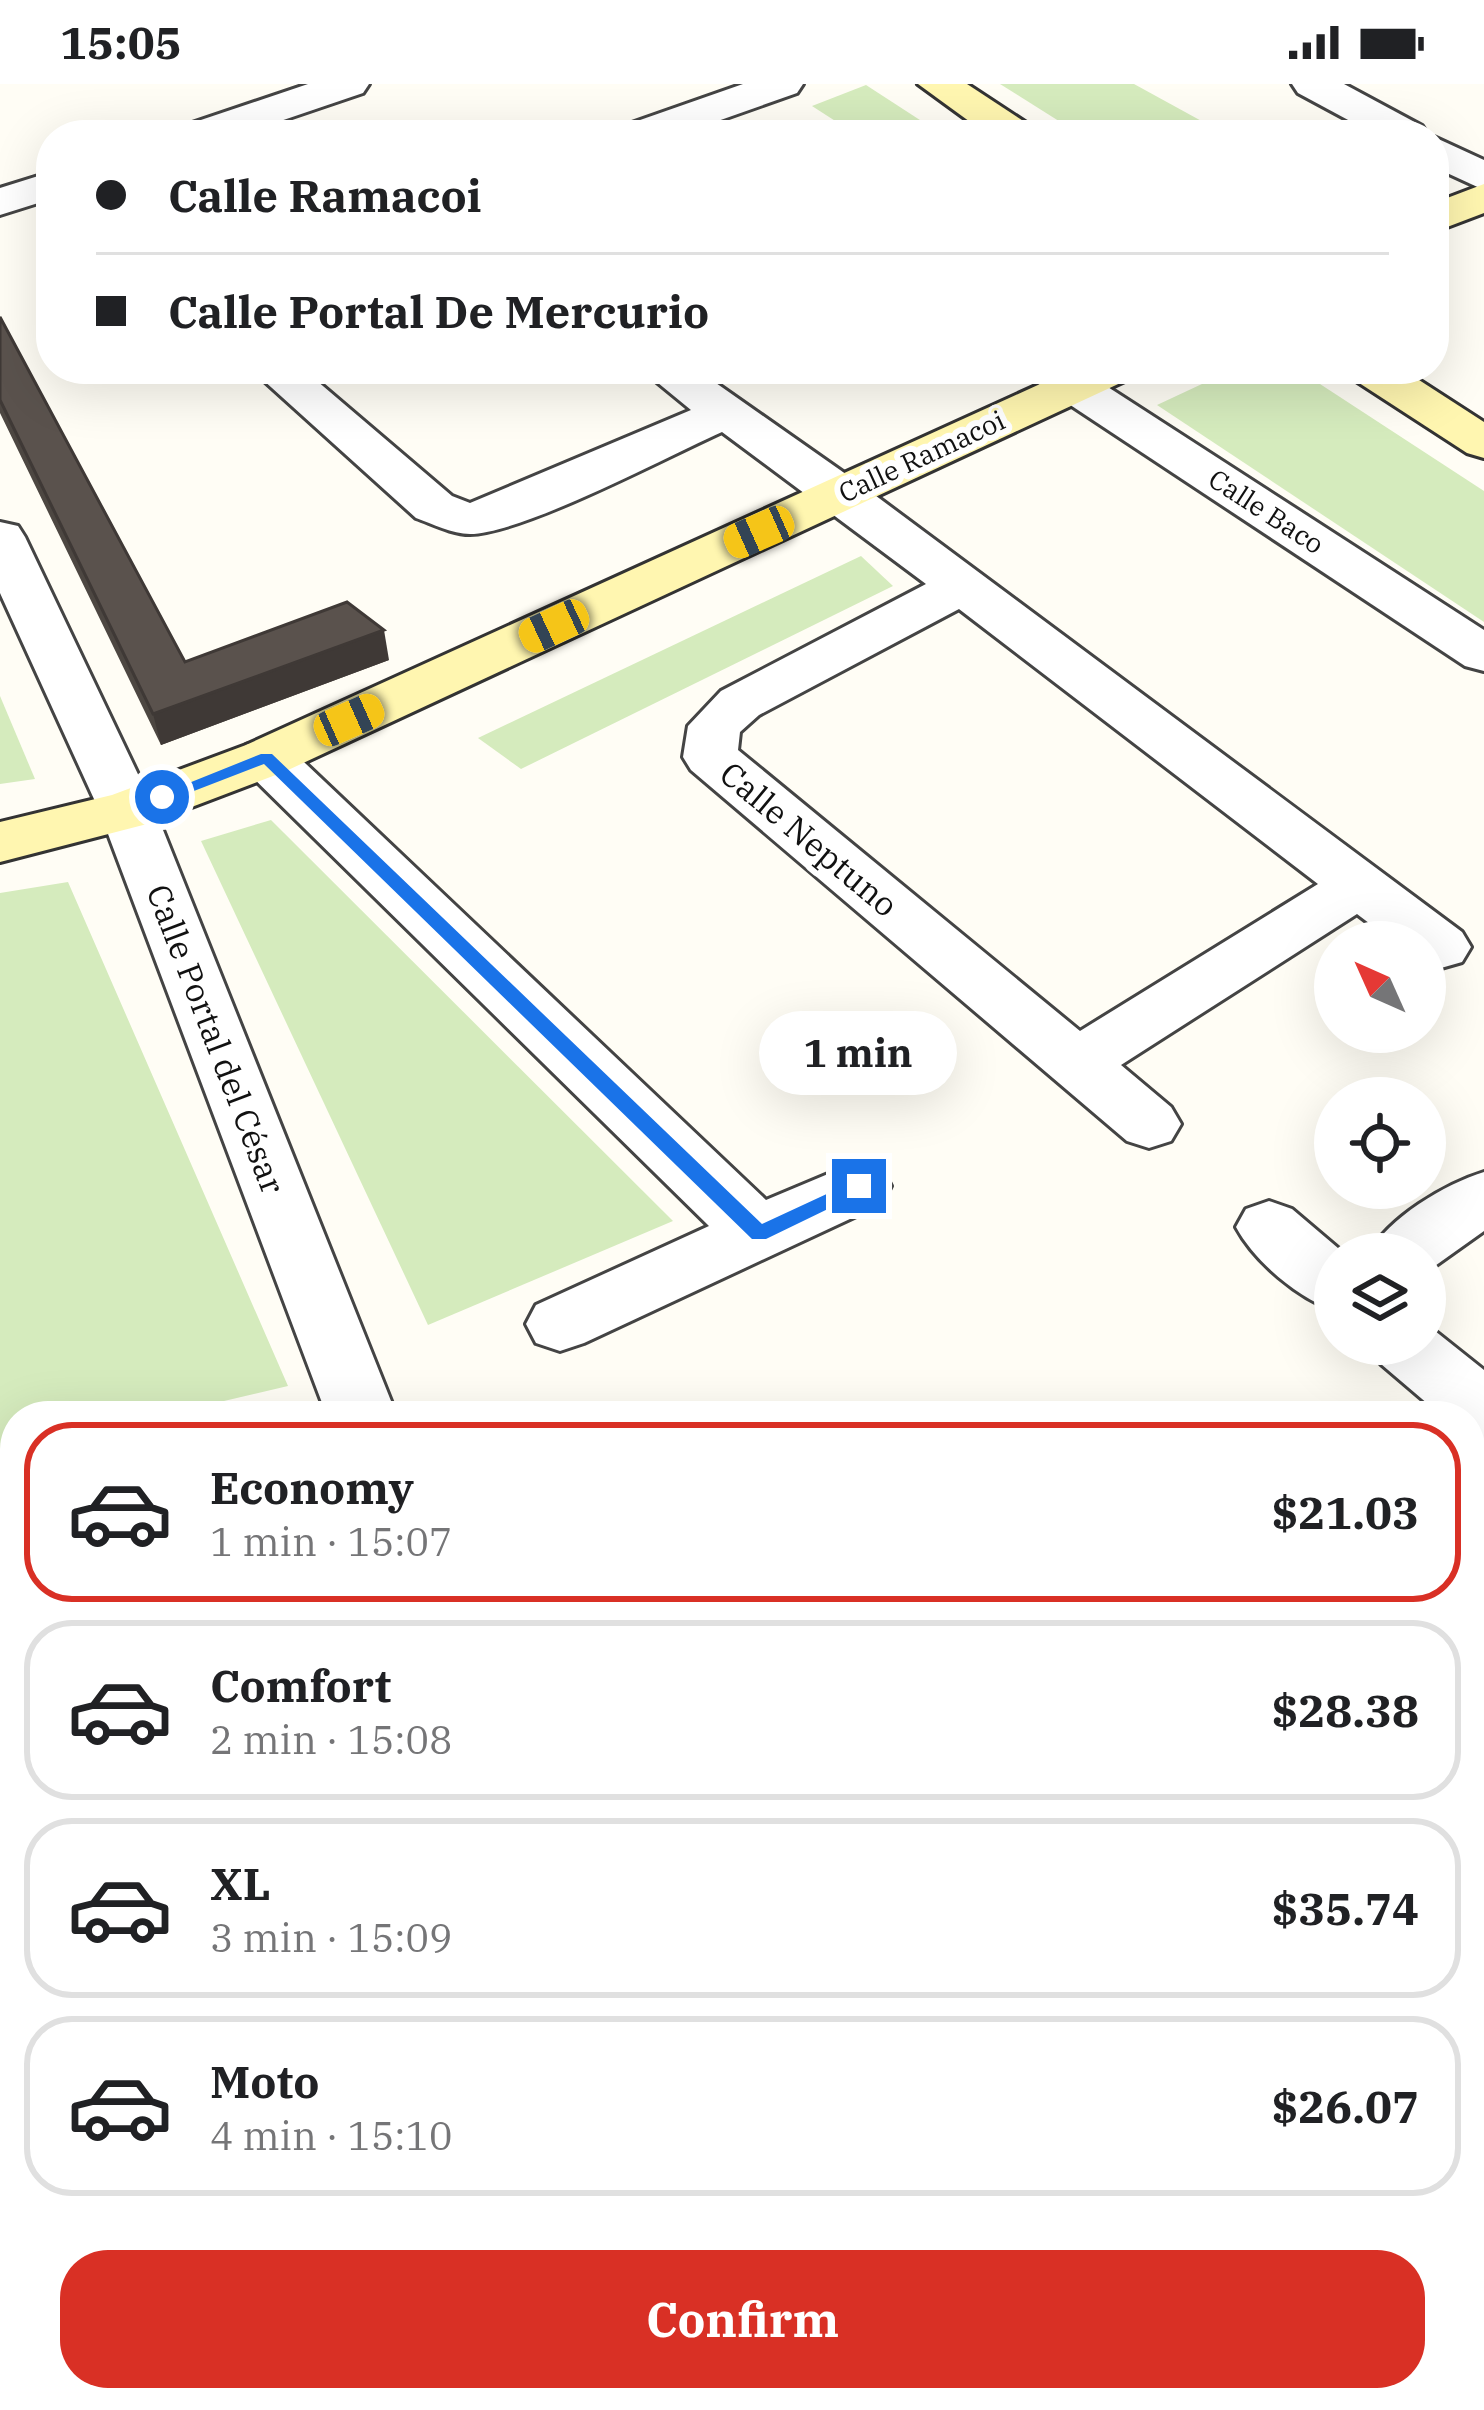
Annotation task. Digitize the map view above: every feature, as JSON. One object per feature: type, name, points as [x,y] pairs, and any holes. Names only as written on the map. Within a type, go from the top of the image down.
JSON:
[{"type":"street","points":[[242,120],[348,84]]},
{"type":"street","points":[[696,120],[782,84]]},
{"type":"street","points":[[939,84],[993,120]]},
{"type":"street","points":[[1313,84],[1379,120]]},
{"type":"street","points":[[1449,158],[1484,177]]},
{"type":"street","points":[[0,202],[36,190]]},
{"type":"street","points":[[1449,212],[1484,197]]},
{"type":"street","points":[[292,384],[434,507],[465,519],[489,517],[725,413]]},
{"type":"street","points":[[685,384],[842,495],[1407,921]]},
{"type":"street","name":"Calle Ramacoi","points":[[0,842],[127,810],[266,758],[842,495],[1060,384]]},
{"type":"street","name":"Calle Baco","points":[[1091,384],[1484,654]]},
{"type":"street","points":[[1393,384],[1484,443]]},
{"type":"street","name":"Calle Portal del César","points":[[0,537],[127,810],[344,1401]]},
{"type":"street","name":"Calle Neptuno","points":[[959,587],[740,703],[716,722],[707,737],[711,757],[1149,1124]]},
{"type":"street","points":[[266,758],[759,1234]]},
{"type":"street","points":[[1077,1063],[1359,885]]},
{"type":"street","points":[[560,1324],[859,1186]]},
{"type":"street","points":[[1432,1233],[1484,1197]]},
{"type":"street","points":[[1269,1227],[1314,1266]]},
{"type":"street","points":[[1430,1365],[1472,1401]]},
{"type":"green space","points":[[1000,84],[1134,84],[1200,120],[1057,120]]},
{"type":"green space","points":[[866,85],[920,120],[834,120],[812,106]]},
{"type":"green space","points":[[1202,384],[1320,384],[1484,491],[1484,622],[1157,405]]},
{"type":"green space","points":[[861,556],[893,586],[521,769],[478,738]]},
{"type":"green space","points":[[0,696],[35,779],[0,784]]},
{"type":"green space","points":[[271,820],[673,1221],[428,1325],[201,841]]},
{"type":"green space","points":[[68,882],[288,1386],[224,1401],[0,1401],[0,893]]},
{"type":"building","points":[[0,317],[185,662],[347,602],[384,630],[153,714],[0,400]]},
{"type":"route","points":[[162,797],[266,758],[759,1234],[859,1186]]}]
